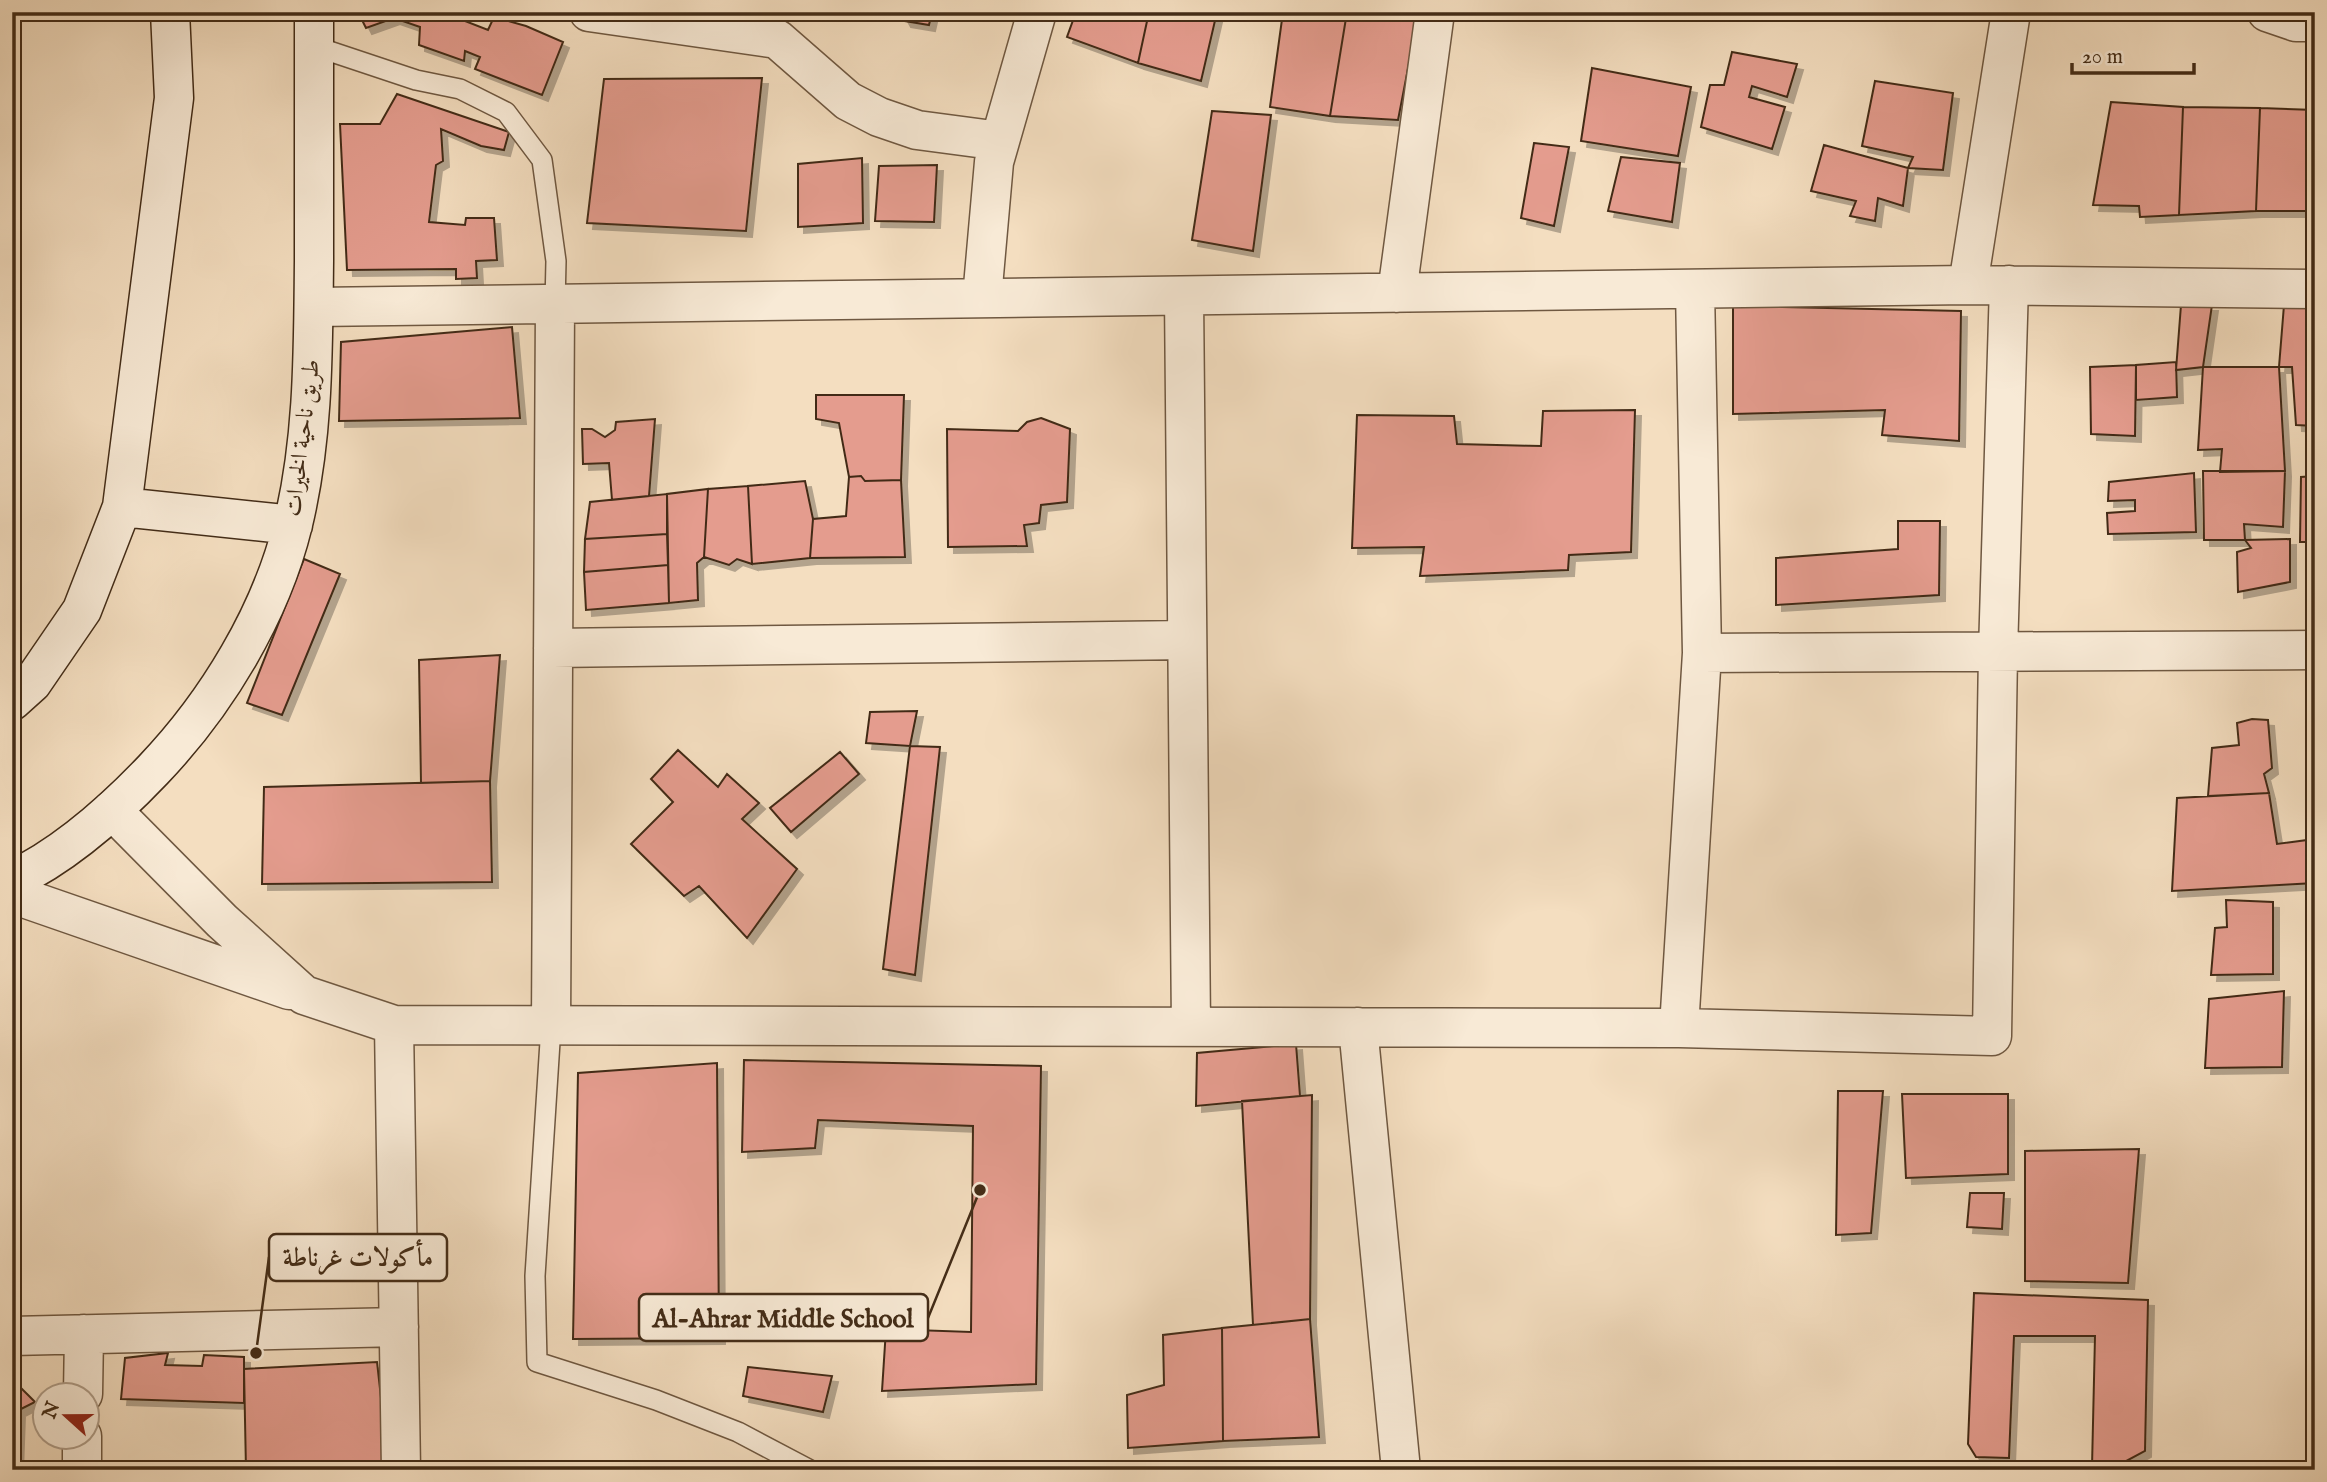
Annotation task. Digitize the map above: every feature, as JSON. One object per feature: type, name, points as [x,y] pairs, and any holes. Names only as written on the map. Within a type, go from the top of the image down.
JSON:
[{"type":"street","points":[[12,701],[32,683],[82,610],[122,507],[174,98],[170,12]]},
{"type":"street","points":[[589,12],[781,26],[848,101],[878,117],[917,130],[1000,141]]},
{"type":"street","points":[[982,298],[994,162],[1037,12]]},
{"type":"street","points":[[1397,293],[1435,12]]},
{"type":"street","points":[[1968,285],[2011,12]]},
{"type":"street","points":[[2267,12],[2296,22],[2315,22]]},
{"type":"street","name":"طريق ناحية الخيرات","points":[[12,880],[75,841],[112,810],[170,752],[210,701],[255,622],[271,587],[293,525],[311,405],[314,307],[314,29]]},
{"type":"street","points":[[314,307],[1968,285],[2315,289]]},
{"type":"street","points":[[12,894],[394,1025],[1679,1028],[1992,1036],[1998,652],[2009,285]]},
{"type":"street","points":[[1679,1028],[1702,653],[1695,289]]},
{"type":"street","points":[[1184,296],[1191,1027]]},
{"type":"street","points":[[551,1026],[555,304]]},
{"type":"street","points":[[122,507],[293,525]]},
{"type":"street","points":[[553,648],[1187,640]]},
{"type":"street","points":[[1702,653],[2315,650]]},
{"type":"street","points":[[112,810],[222,921],[304,995]]},
{"type":"street","points":[[394,1025],[401,1470]]},
{"type":"street","points":[[1358,1027],[1401,1470]]},
{"type":"street","points":[[12,1336],[399,1327]]},
{"type":"street","points":[[83,1380],[84,1334]]},
{"type":"street","points":[[82,1450],[82,1470]]},
{"type":"lane","points":[[314,29],[416,80],[460,89],[506,111],[542,160],[556,261],[555,304]]},
{"type":"lane","points":[[551,1026],[535,1276],[537,1362],[656,1400],[738,1432],[810,1470]]},
{"type":"building","points":[[358,12],[442,12],[488,30],[494,17],[526,26],[563,42],[542,95],[475,69],[480,57],[465,51],[464,61],[419,45],[420,27],[394,18],[366,28]]},
{"type":"building","points":[[900,12],[932,12],[929,25],[905,21]]},
{"type":"building","points":[[1076,12],[1149,12],[1138,63],[1067,37]]},
{"type":"building","points":[[1149,12],[1217,12],[1201,81],[1138,63]]},
{"type":"building","points":[[1283,12],[1347,12],[1330,116],[1270,107]]},
{"type":"building","points":[[1347,12],[1419,12],[1398,120],[1330,116]]},
{"type":"building","points":[[1732,52],[1797,64],[1787,97],[1752,86],[1749,97],[1785,107],[1772,149],[1701,127],[1710,85],[1724,85]]},
{"type":"building","points":[[1592,68],[1691,87],[1678,156],[1581,141]]},
{"type":"building","points":[[762,78],[746,231],[587,223],[604,79]]},
{"type":"building","points":[[1875,81],[1953,93],[1943,170],[1908,168],[1913,157],[1862,146]]},
{"type":"building","points":[[397,94],[509,132],[504,150],[481,146],[441,129],[443,161],[436,165],[429,222],[465,225],[466,218],[494,218],[497,260],[476,261],[477,278],[456,279],[456,269],[347,270],[340,124],[380,124]]},
{"type":"building","points":[[2111,102],[2183,107],[2179,215],[2140,217],[2139,206],[2093,205]]},
{"type":"building","points":[[2183,107],[2260,108],[2256,211],[2179,215]]},
{"type":"building","points":[[2260,108],[2315,110],[2315,211],[2256,211]]},
{"type":"building","points":[[1212,111],[1271,115],[1253,251],[1192,240]]},
{"type":"building","points":[[1534,143],[1569,147],[1554,226],[1521,218]]},
{"type":"building","points":[[1824,145],[1908,168],[1903,206],[1878,198],[1875,221],[1850,216],[1856,201],[1811,191]]},
{"type":"building","points":[[1621,157],[1680,163],[1672,222],[1608,211]]},
{"type":"building","points":[[862,158],[863,223],[798,227],[798,164]]},
{"type":"building","points":[[937,165],[934,222],[875,221],[879,166]]},
{"type":"building","points":[[2315,304],[2315,426],[2296,425],[2292,367],[2279,367],[2284,305]]},
{"type":"building","points":[[2181,305],[2212,305],[2203,367],[2176,370]]},
{"type":"building","points":[[1733,306],[1961,311],[1959,441],[1882,435],[1885,410],[1733,414]]},
{"type":"building","points":[[512,327],[520,418],[339,421],[341,342]]},
{"type":"building","points":[[2176,362],[2177,397],[2136,400],[2136,365]]},
{"type":"building","points":[[2136,365],[2135,436],[2091,434],[2090,367]]},
{"type":"building","points":[[2203,367],[2279,367],[2285,471],[2220,472],[2222,449],[2198,450]]},
{"type":"building","points":[[816,395],[904,395],[901,480],[865,481],[861,476],[849,477],[839,423],[816,419]]},
{"type":"building","points":[[1635,410],[1631,552],[1569,555],[1568,570],[1420,576],[1424,547],[1352,548],[1357,415],[1454,416],[1457,444],[1541,446],[1543,411]]},
{"type":"building","points":[[1041,418],[1070,429],[1067,502],[1041,505],[1039,523],[1024,525],[1027,546],[948,547],[947,429],[1018,431],[1027,422]]},
{"type":"building","points":[[655,419],[649,496],[612,500],[609,463],[583,464],[582,429],[592,429],[605,437],[615,430],[616,422]]},
{"type":"building","points":[[2203,471],[2285,471],[2283,527],[2244,524],[2245,540],[2204,540]]},
{"type":"building","points":[[2194,473],[2196,532],[2108,534],[2107,513],[2135,511],[2135,500],[2108,501],[2109,482]]},
{"type":"building","points":[[861,476],[865,481],[901,480],[905,557],[810,558],[813,519],[846,516],[849,477]]},
{"type":"building","points":[[2315,476],[2315,542],[2300,542],[2301,477]]},
{"type":"building","points":[[805,481],[813,519],[810,558],[752,564],[748,486]]},
{"type":"building","points":[[748,486],[752,564],[737,559],[729,565],[704,557],[708,489]]},
{"type":"building","points":[[708,489],[704,557],[697,563],[698,600],[669,603],[667,494]]},
{"type":"building","points":[[667,494],[667,534],[585,539],[590,502]]},
{"type":"building","points":[[1898,521],[1940,521],[1939,595],[1776,605],[1776,558],[1898,549]]},
{"type":"building","points":[[667,534],[668,565],[584,572],[585,539]]},
{"type":"building","points":[[2290,539],[2290,582],[2238,592],[2237,552],[2251,548],[2245,540]]},
{"type":"building","points":[[304,559],[340,574],[282,715],[247,703]]},
{"type":"building","points":[[668,565],[669,603],[586,610],[584,572]]},
{"type":"building","points":[[500,655],[490,781],[421,783],[419,660]]},
{"type":"building","points":[[917,711],[910,746],[866,743],[870,712]]},
{"type":"building","points":[[2252,719],[2268,720],[2272,768],[2264,774],[2269,793],[2208,796],[2212,748],[2239,745],[2237,723]]},
{"type":"building","points":[[910,746],[940,747],[915,975],[883,969]]},
{"type":"building","points":[[678,750],[718,787],[727,774],[759,803],[742,819],[797,869],[747,938],[699,886],[684,896],[631,844],[673,802],[651,779]]},
{"type":"building","points":[[840,752],[859,774],[791,832],[770,808]]},
{"type":"building","points":[[490,781],[492,882],[262,884],[264,787]]},
{"type":"building","points":[[2269,793],[2277,844],[2315,839],[2315,883],[2172,891],[2177,798]]},
{"type":"building","points":[[2226,900],[2273,902],[2273,974],[2211,975],[2215,928],[2227,927]]},
{"type":"building","points":[[2284,991],[2282,1067],[2205,1068],[2209,999]]},
{"type":"building","points":[[1296,1044],[1300,1096],[1196,1106],[1197,1053]]},
{"type":"building","points":[[744,1060],[1041,1066],[1036,1384],[882,1391],[886,1329],[971,1332],[973,1126],[818,1120],[815,1148],[742,1152]]},
{"type":"building","points":[[717,1063],[719,1338],[573,1339],[578,1073]]},
{"type":"building","points":[[1838,1091],[1883,1091],[1871,1233],[1836,1235]]},
{"type":"building","points":[[1902,1094],[2008,1094],[2008,1174],[1906,1178]]},
{"type":"building","points":[[1312,1095],[1310,1319],[1253,1325],[1242,1101]]},
{"type":"building","points":[[2139,1149],[2128,1283],[2025,1281],[2025,1151]]},
{"type":"building","points":[[1970,1193],[2004,1193],[2002,1229],[1967,1227]]},
{"type":"building","points":[[1974,1293],[2148,1300],[2145,1451],[2117,1466],[2092,1467],[2095,1336],[2014,1336],[2009,1458],[1976,1457],[1968,1444]]},
{"type":"building","points":[[1310,1319],[1319,1437],[1223,1441],[1222,1328]]},
{"type":"building","points":[[1222,1328],[1223,1441],[1128,1448],[1127,1395],[1164,1385],[1163,1335]]},
{"type":"building","points":[[168,1353],[165,1365],[202,1366],[204,1355],[244,1357],[244,1403],[121,1399],[125,1358]]},
{"type":"building","points":[[377,1362],[389,1470],[246,1470],[244,1369]]},
{"type":"building","points":[[748,1367],[832,1376],[823,1412],[743,1396]]},
{"type":"building","points":[[21,1388],[32,1399],[32,1404],[19,1410],[17,1465],[12,1465],[12,1390]]},
{"type":"building","points":[[12,1465],[26,1467],[26,1470],[12,1470]]},
{"type":"building","points":[[134,1465],[193,1470],[134,1470]]},
{"type":"place","name":"Al-Ahrar Middle School","points":[[980,1190]]},
{"type":"place","name":"مأكولات غرناطة","points":[[256,1353]]}]
